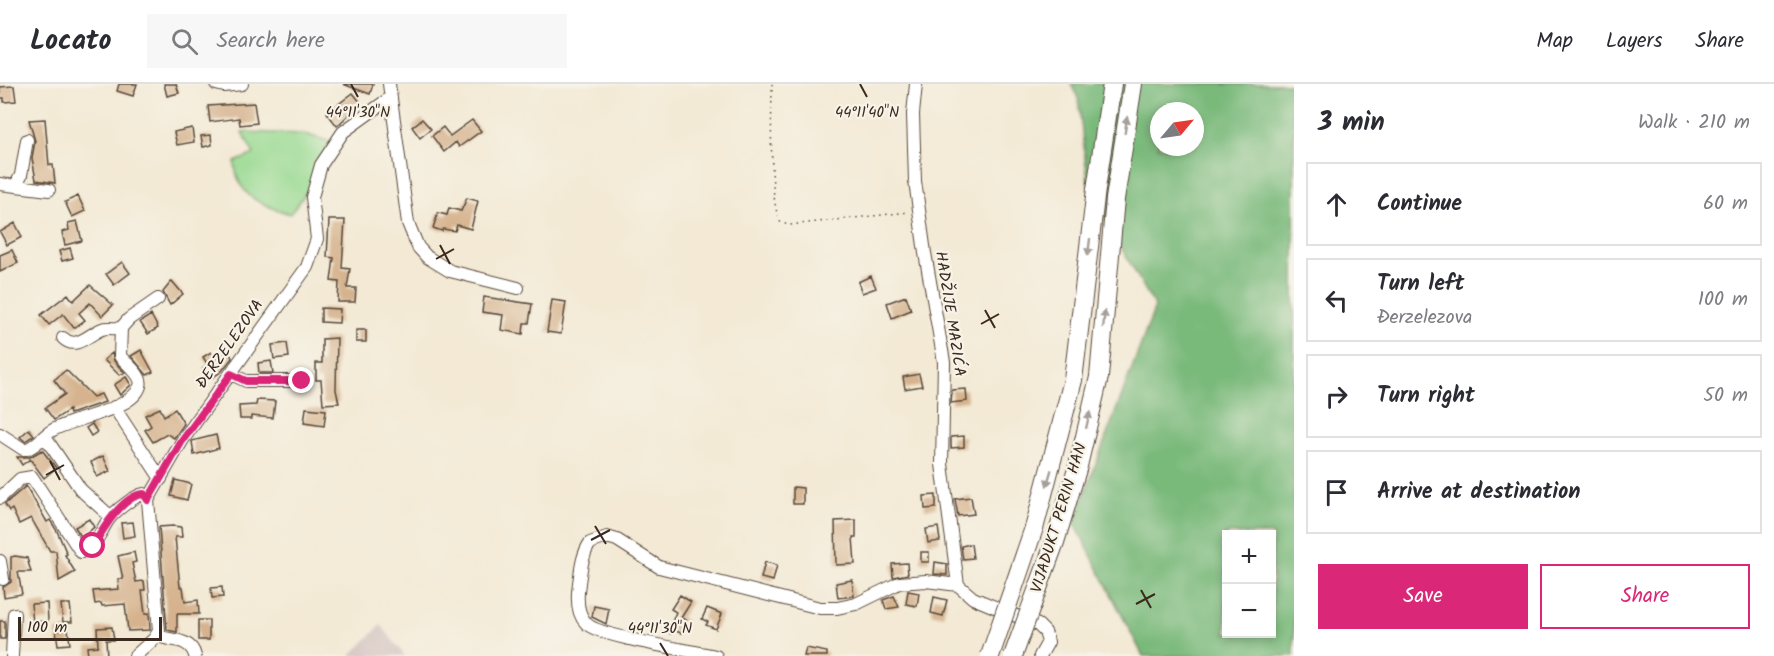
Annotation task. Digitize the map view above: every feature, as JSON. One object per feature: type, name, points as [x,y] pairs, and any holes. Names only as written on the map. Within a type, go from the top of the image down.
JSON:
[{"type":"highway","name":"VIJADUKT PERIN HAN","points":[[990,656],[1044,494],[1073,380],[1096,189],[1112,84]]},
{"type":"highway","name":"VIJADUKT PERIN HAN","points":[[1013,656],[1055,542],[1078,466],[1099,377],[1115,199],[1133,84]]},
{"type":"street","points":[[216,84],[224,86],[242,84]]},
{"type":"street","points":[[389,84],[408,223],[418,247],[427,257],[450,271],[518,288]]},
{"type":"street","name":"HADŽIJE MAZIĆA","points":[[916,84],[913,114],[918,211],[944,362],[942,464],[958,585]]},
{"type":"street","name":"ĐERZELEZOVA","points":[[148,500],[182,441],[231,374],[270,315],[301,276],[311,257],[317,227],[313,189],[329,150],[343,132],[390,98]]},
{"type":"street","points":[[16,185],[21,176],[27,140]]},
{"type":"street","points":[[0,184],[48,190]]},
{"type":"street","points":[[0,434],[23,449],[33,447],[52,430],[114,407],[134,395],[140,386],[140,379],[120,356],[121,328],[129,319],[158,299]]},
{"type":"street","points":[[63,338],[67,342],[77,343],[102,329],[121,328]]},
{"type":"street","points":[[231,374],[246,381],[302,381]]},
{"type":"street","points":[[114,407],[161,479]]},
{"type":"street","points":[[45,437],[81,490],[111,516]]},
{"type":"street","points":[[0,498],[20,479],[32,477],[71,541],[81,552],[93,546],[111,516],[136,495],[144,494],[148,500],[158,607],[157,636],[135,656]]},
{"type":"street","points":[[716,656],[604,632],[586,625],[579,611],[578,587],[582,562],[590,543],[607,537],[617,540],[659,567],[820,608],[856,604],[898,583],[926,581],[958,585],[973,598],[1038,625],[1045,632],[1048,642],[1040,656]]},
{"type":"street","points":[[0,561],[3,579]]},
{"type":"street","points":[[12,656],[14,615]]},
{"type":"street","points":[[157,636],[184,642],[194,650],[195,656]]},
{"type":"path","points":[[772,84],[774,182],[777,216],[781,223],[790,225],[918,211]]},
{"type":"shaded area","points":[[381,625],[405,656],[350,656]]},
{"type":"green space","points":[[1071,84],[1294,84],[1294,656],[1143,656],[1074,522],[1155,307],[1089,191],[1078,98]]},
{"type":"green space","points":[[242,132],[305,134],[331,142],[309,189],[290,214],[260,203],[245,191],[240,183],[236,174],[235,162],[254,154]]},
{"type":"building","points":[[119,84],[137,84],[133,96],[117,91]]},
{"type":"building","points":[[164,84],[176,84],[179,93],[167,96]]},
{"type":"building","points":[[343,84],[373,84],[370,94]]},
{"type":"building","points":[[14,86],[16,101],[4,102],[4,98],[0,98],[0,87]]},
{"type":"building","points":[[353,93],[361,103],[337,126],[327,113]]},
{"type":"building","points":[[254,103],[257,123],[240,125],[239,118],[210,122],[208,106]]},
{"type":"building","points":[[45,119],[49,165],[53,165],[55,183],[36,180],[32,158],[35,141],[29,120]]},
{"type":"building","points":[[422,119],[431,129],[420,138],[412,127]]},
{"type":"building","points":[[472,120],[481,131],[459,147],[456,142],[444,152],[432,136],[443,127],[450,136]]},
{"type":"building","points":[[192,128],[194,142],[177,145],[174,132]]},
{"type":"building","points":[[211,135],[212,145],[203,147],[201,136]]},
{"type":"building","points":[[78,196],[85,211],[72,217],[65,202]]},
{"type":"building","points":[[467,198],[478,201],[471,229],[457,225],[455,231],[433,228],[438,213],[447,215],[449,208],[461,211]]},
{"type":"building","points":[[329,220],[345,220],[342,268],[350,269],[347,288],[356,288],[355,302],[338,302],[339,282],[331,281],[334,258],[327,257]]},
{"type":"building","points":[[77,221],[82,241],[65,245],[62,232],[69,230],[68,223]]},
{"type":"building","points":[[15,223],[22,237],[7,245],[0,232]]},
{"type":"building","points":[[70,248],[73,258],[62,261],[59,251]]},
{"type":"building","points":[[12,250],[18,263],[0,272],[0,255]]},
{"type":"building","points":[[122,262],[130,273],[114,285],[106,274]]},
{"type":"building","points":[[871,276],[876,288],[862,293],[858,282]]},
{"type":"building","points":[[172,281],[183,294],[170,305],[163,292]]},
{"type":"building","points":[[90,285],[113,305],[102,316],[90,303],[79,313],[85,320],[74,328],[63,314],[49,325],[41,315],[68,294],[73,301]]},
{"type":"building","points":[[906,296],[911,310],[892,318],[887,303]]},
{"type":"building","points":[[484,297],[532,304],[529,323],[524,323],[523,334],[501,330],[503,315],[482,312]]},
{"type":"building","points":[[552,300],[566,302],[561,334],[547,332]]},
{"type":"building","points":[[321,308],[340,309],[339,323],[321,322]]},
{"type":"building","points":[[151,315],[158,328],[148,334],[140,322]]},
{"type":"building","points":[[356,330],[366,330],[366,342],[356,342]]},
{"type":"building","points":[[337,338],[336,390],[339,403],[323,404],[321,380],[316,380],[316,363],[322,363],[322,339]]},
{"type":"building","points":[[287,343],[289,357],[274,359],[272,345]]},
{"type":"building","points":[[141,350],[153,372],[147,375],[131,356]]},
{"type":"building","points":[[211,352],[215,359],[229,352],[232,358],[221,372],[210,379],[203,368],[208,365],[203,357]]},
{"type":"building","points":[[112,353],[114,361],[125,373],[119,375],[104,360]]},
{"type":"building","points":[[271,361],[273,373],[259,373],[258,363]]},
{"type":"building","points":[[66,370],[93,397],[101,394],[105,402],[70,414],[69,410],[54,420],[45,408],[65,394],[54,380]]},
{"type":"building","points":[[919,374],[922,386],[905,389],[903,377]]},
{"type":"building","points":[[126,377],[131,385],[120,395],[114,385]]},
{"type":"building","points":[[966,389],[967,401],[951,403],[952,390]]},
{"type":"building","points":[[257,400],[275,401],[273,418],[251,416],[251,419],[240,419],[239,406],[256,405]]},
{"type":"building","points":[[160,408],[164,416],[175,409],[184,424],[174,438],[167,434],[153,442],[145,430],[151,426],[145,415]]},
{"type":"building","points":[[306,408],[326,410],[324,426],[304,423]]},
{"type":"building","points":[[92,424],[97,432],[91,436],[86,428]]},
{"type":"building","points":[[29,429],[34,435],[25,441],[20,437]]},
{"type":"building","points":[[216,435],[219,448],[194,455],[192,441]]},
{"type":"building","points":[[964,436],[964,447],[951,448],[951,437]]},
{"type":"building","points":[[42,450],[56,468],[44,478],[30,459],[22,465],[17,457],[30,457]]},
{"type":"building","points":[[103,456],[110,471],[97,477],[91,462]]},
{"type":"building","points":[[175,480],[191,484],[187,500],[171,496]]},
{"type":"building","points":[[26,486],[47,522],[50,520],[57,531],[67,554],[65,555],[75,572],[59,581],[56,551],[50,551],[31,518],[19,524],[12,509],[9,511],[5,504]]},
{"type":"building","points":[[793,487],[803,488],[803,504],[793,504]]},
{"type":"building","points":[[936,495],[936,508],[925,509],[924,496]]},
{"type":"building","points":[[971,497],[974,514],[958,516],[955,499]]},
{"type":"building","points":[[89,519],[94,527],[82,538],[75,527]]},
{"type":"building","points":[[856,520],[856,537],[853,537],[855,564],[836,565],[835,521]]},
{"type":"building","points":[[133,522],[135,536],[123,538],[121,523]]},
{"type":"building","points":[[159,527],[181,527],[182,537],[175,537],[180,587],[183,587],[185,602],[198,600],[199,614],[177,614],[177,632],[167,630]]},
{"type":"building","points":[[938,527],[940,541],[928,543],[926,529]]},
{"type":"building","points":[[971,544],[973,558],[963,559],[961,546]]},
{"type":"building","points":[[134,552],[136,562],[132,563],[136,582],[144,581],[145,590],[142,590],[145,614],[149,613],[150,630],[128,631],[125,604],[102,606],[101,603],[95,604],[93,591],[119,589],[118,579],[123,579],[118,556]]},
{"type":"building","points":[[921,552],[929,552],[929,562],[921,562]]},
{"type":"building","points":[[11,557],[27,558],[31,572],[18,572],[22,594],[4,597],[3,587],[11,582]]},
{"type":"building","points":[[765,562],[777,565],[773,581],[761,578]]},
{"type":"building","points":[[935,562],[947,564],[947,575],[934,574]]},
{"type":"building","points":[[907,563],[908,574],[893,577],[892,564]]},
{"type":"building","points":[[852,580],[854,596],[838,598],[836,583]]},
{"type":"building","points":[[222,587],[223,597],[212,598],[211,588]]},
{"type":"building","points":[[908,591],[919,593],[917,606],[906,604]]},
{"type":"building","points":[[680,595],[691,602],[681,618],[686,620],[681,633],[673,630],[671,634],[668,632],[676,612],[671,609]]},
{"type":"building","points":[[894,596],[899,607],[886,609],[883,600]]},
{"type":"building","points":[[934,597],[947,600],[943,616],[931,613]]},
{"type":"building","points":[[47,603],[48,621],[33,622],[31,604]]},
{"type":"building","points":[[61,604],[70,604],[72,622],[63,622]]},
{"type":"building","points":[[594,606],[609,609],[606,624],[592,617]]},
{"type":"building","points":[[707,608],[722,614],[716,629],[706,625],[708,622],[702,619]]},
{"type":"building","points":[[198,620],[209,620],[209,640],[198,640]]},
{"type":"building","points":[[0,621],[5,621],[5,639],[0,639]]},
{"type":"building","points":[[112,627],[114,640],[106,640],[107,656],[88,656],[87,647],[98,646],[97,628]]},
{"type":"building","points":[[68,629],[70,644],[58,645],[56,631]]},
{"type":"building","points":[[806,648],[827,652],[827,656],[804,656]]},
{"type":"route","points":[[93,546],[111,516],[132,498],[144,494],[148,500],[182,441],[231,374],[246,381],[302,381]]}]
